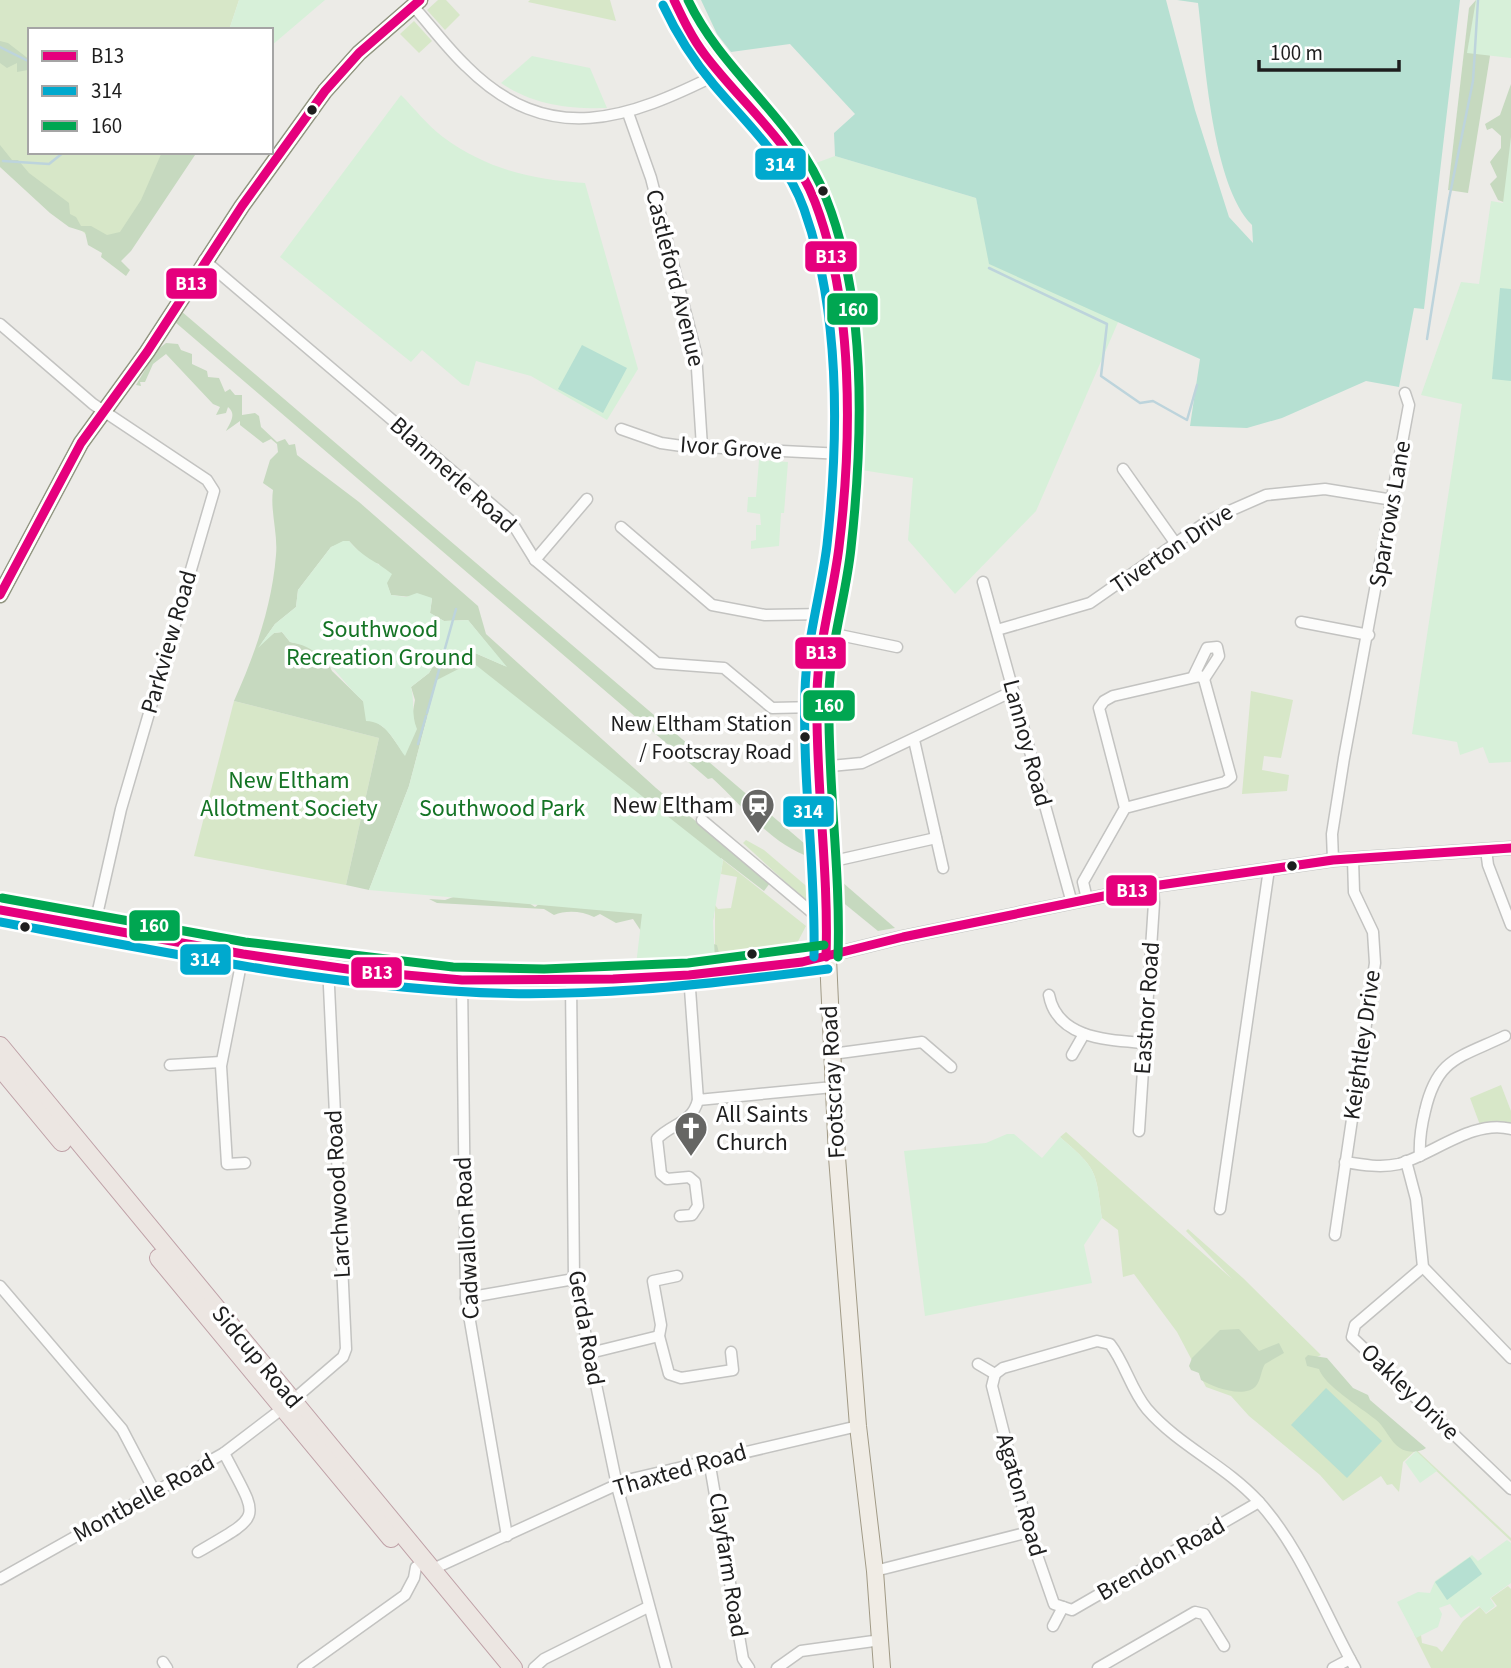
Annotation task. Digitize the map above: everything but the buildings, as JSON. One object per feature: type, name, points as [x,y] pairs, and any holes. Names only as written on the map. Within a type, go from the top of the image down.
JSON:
[{"type":"highway","name":"Sidcup Road","points":[[0,1046],[283,1408]]},
{"type":"highway","name":"Sidcup Road","points":[[0,1067],[283,1408],[513,1668]]},
{"type":"highway","name":"Sidcup Road","points":[[424,1568],[498,1668]]},
{"type":"main road","name":"Footscray Road","points":[[674,0],[689,32],[720,73],[797,163],[825,232],[840,334],[843,454],[838,549],[817,707],[833,1087],[858,1426],[875,1571],[882,1668]]},
{"type":"main road","points":[[0,595],[62,476],[103,410],[154,341],[204,260],[325,91],[359,53],[417,3]]},
{"type":"street","points":[[417,3],[466,66],[516,104],[568,118],[596,119],[628,113],[720,73]]},
{"type":"street","name":"Castleford Avenue","points":[[628,113],[651,178],[696,354],[702,447]]},
{"type":"street","name":"Blanmerle Road","points":[[204,260],[511,521],[535,560],[657,663],[724,668],[766,706],[817,707]]},
{"type":"street","points":[[0,324],[103,410]]},
{"type":"street","name":"Sparrows Lane","points":[[1333,860],[1332,835],[1339,793],[1409,405],[1405,393]]},
{"type":"street","name":"Parkview Road","points":[[94,928],[121,809],[214,491],[207,480],[103,410]]},
{"type":"street","name":"Ivor Grove","points":[[621,429],[661,443],[843,454]]},
{"type":"street","points":[[1123,469],[1176,544]]},
{"type":"street","name":"Tiverton Drive","points":[[997,631],[1090,603],[1209,520],[1266,495],[1325,489],[1393,500]]},
{"type":"street","points":[[535,560],[587,499]]},
{"type":"street","points":[[621,527],[712,605],[765,615],[828,614]]},
{"type":"street","name":"Lannoy Road","points":[[983,582],[1072,903]]},
{"type":"street","points":[[1301,622],[1368,635]]},
{"type":"street","points":[[825,632],[897,647]]},
{"type":"street","points":[[1087,899],[1083,882],[1125,808],[1098,711],[1101,704],[1114,696],[1199,677],[1231,777],[1225,782],[1125,808]]},
{"type":"street","points":[[820,767],[862,763],[1013,691]]},
{"type":"street","points":[[914,740],[943,868]]},
{"type":"street","points":[[702,820],[828,926]]},
{"type":"street","points":[[825,865],[936,838]]},
{"type":"street","points":[[0,910],[243,954],[327,965],[462,980],[571,981],[688,975],[827,957],[891,940],[1087,899],[1269,869],[1333,860],[1511,848]]},
{"type":"street","points":[[1486,850],[1488,866],[1511,925]]},
{"type":"street","name":"Keightley Drive","points":[[1335,1235],[1375,963],[1373,932],[1354,892],[1353,859]]},
{"type":"street","points":[[1220,1209],[1269,869]]},
{"type":"street","name":"Eastnor Road","points":[[1139,1131],[1153,886]]},
{"type":"street","points":[[243,954],[222,1062],[227,1164],[245,1163]]},
{"type":"street","name":"Larchwood Road","points":[[283,1408],[343,1357],[346,1349],[327,965]]},
{"type":"street","points":[[680,1216],[692,1215],[698,1206],[695,1182],[689,1177],[667,1179],[661,1174],[657,1139],[688,1120],[695,1112],[698,1100],[688,975]]},
{"type":"street","name":"Cadwallon Road","points":[[462,980],[466,1298],[507,1536]]},
{"type":"street","name":"Gerda Road","points":[[571,981],[574,1279],[617,1485],[666,1668]]},
{"type":"street","points":[[1049,995],[1055,1013],[1084,1034],[1144,1043]]},
{"type":"street","points":[[1072,1055],[1084,1034]]},
{"type":"street","points":[[1420,1156],[1420,1131],[1436,1076],[1451,1063],[1505,1036]]},
{"type":"street","points":[[832,1054],[922,1042],[951,1067]]},
{"type":"street","points":[[170,1065],[222,1062]]},
{"type":"street","points":[[698,1100],[833,1087]]},
{"type":"street","points":[[1345,1162],[1371,1166],[1406,1161],[1477,1131],[1493,1127],[1511,1129]]},
{"type":"street","points":[[1406,1161],[1416,1199],[1423,1267],[1511,1358]]},
{"type":"street","name":"Oakley Drive","points":[[1423,1267],[1355,1325],[1352,1337],[1511,1489]]},
{"type":"street","points":[[677,1276],[653,1281],[661,1325],[659,1336],[666,1368],[674,1377],[733,1370],[731,1352]]},
{"type":"street","points":[[466,1298],[574,1279]]},
{"type":"street","points":[[0,1286],[122,1429],[155,1492]]},
{"type":"street","points":[[590,1353],[659,1336]]},
{"type":"street","points":[[978,1364],[995,1374],[1003,1368],[1097,1341],[1106,1342],[1112,1347],[1144,1406],[1167,1432],[1219,1466],[1259,1502],[1298,1560],[1353,1663],[1333,1668]]},
{"type":"street","name":"Agaton Road","points":[[995,1374],[992,1386],[1029,1532],[1054,1604],[1063,1607]]},
{"type":"street","name":"Montbelle Road","points":[[0,1579],[224,1453],[283,1408]]},
{"type":"street","name":"Thaxted Road","points":[[424,1568],[507,1536],[617,1485],[709,1460],[858,1426]]},
{"type":"street","points":[[198,1552],[245,1525],[251,1517],[251,1505],[224,1453]]},
{"type":"street","name":"Clayfarm Road","points":[[709,1460],[743,1659],[749,1668]]},
{"type":"street","name":"Brendon Road","points":[[1063,1607],[1072,1610],[1259,1502]]},
{"type":"street","points":[[875,1571],[1029,1532]]},
{"type":"street","points":[[303,1668],[405,1595],[414,1578],[424,1568]]},
{"type":"street","points":[[534,1668],[544,1659],[648,1606]]},
{"type":"street","points":[[1053,1626],[1063,1607]]},
{"type":"street","points":[[1098,1668],[1195,1612],[1204,1614],[1224,1646]]},
{"type":"street","points":[[777,1668],[802,1651],[881,1640]]},
{"type":"green space","points":[[0,0],[239,0],[230,28],[28,28],[28,154],[173,154],[113,257],[0,162]]},
{"type":"green space","points":[[239,0],[325,0],[273,44],[273,28],[230,28]]},
{"type":"green space","points":[[438,0],[446,0],[460,15],[445,30],[427,10]]},
{"type":"green space","points":[[610,0],[616,21],[528,2]]},
{"type":"green space","points":[[701,0],[1166,0],[1195,110],[1229,217],[1253,243],[1252,225],[1238,206],[1219,152],[1198,3],[1177,0],[1460,0],[1424,309],[1414,308],[1399,387],[1366,381],[1282,418],[1247,428],[1190,426],[1200,359],[989,264],[976,198],[835,156],[834,133],[855,114],[790,44],[731,52],[717,34]]},
{"type":"green space","points":[[1476,0],[1490,56],[1468,193],[1448,190],[1469,8]]},
{"type":"green space","points":[[1476,0],[1511,0],[1511,58],[1467,53]]},
{"type":"green space","points":[[414,21],[432,41],[419,53],[400,34]]},
{"type":"green space","points":[[0,41],[8,43],[28,58],[28,70],[17,72],[17,63],[7,68],[0,63]]},
{"type":"green space","points":[[532,56],[590,68],[607,108],[579,108],[539,101],[501,83]]},
{"type":"green space","points":[[1511,84],[1511,200],[1506,203],[1498,200],[1490,184],[1497,177],[1490,162],[1501,148],[1501,136],[1492,128],[1487,130],[1485,124],[1500,115]]},
{"type":"green space","points":[[401,95],[437,133],[476,157],[529,176],[585,183],[638,369],[607,420],[531,376],[476,361],[469,386],[462,384],[422,350],[411,362],[280,257]]},
{"type":"green space","points":[[1511,137],[1511,762],[1489,763],[1483,747],[1460,755],[1457,742],[1412,734],[1462,404],[1421,395],[1461,282],[1479,284],[1491,201],[1503,203]]},
{"type":"green space","points":[[0,145],[12,160],[18,160],[29,173],[69,203],[70,214],[76,217],[81,226],[91,226],[107,235],[120,232],[141,200],[161,154],[196,154],[131,251],[121,261],[130,270],[126,276],[101,257],[102,253],[88,245],[85,232],[69,227],[50,213],[0,167]]},
{"type":"green space","points":[[835,156],[976,198],[990,264],[1119,320],[1036,511],[955,594],[908,540],[913,478],[861,470],[862,352],[854,274],[833,199],[816,163]]},
{"type":"green space","points":[[811,161],[832,208],[845,254],[854,301],[858,352],[847,350],[836,256],[825,212],[807,166]]},
{"type":"green space","points":[[1500,288],[1511,289],[1511,381],[1492,379]]},
{"type":"green space","points":[[181,311],[812,850],[812,858],[783,844],[770,834],[712,778],[708,779],[175,322]]},
{"type":"green space","points":[[166,343],[178,344],[181,350],[192,354],[192,364],[207,371],[208,377],[219,378],[225,392],[230,389],[235,395],[242,395],[242,415],[255,413],[259,416],[261,427],[277,442],[285,439],[289,445],[295,444],[297,455],[359,502],[478,606],[486,634],[656,788],[770,883],[764,891],[721,858],[710,943],[717,945],[719,953],[688,958],[686,965],[675,966],[645,937],[633,919],[616,923],[600,914],[594,917],[574,912],[554,915],[544,909],[437,903],[429,899],[445,900],[456,896],[529,903],[535,907],[539,904],[437,680],[409,786],[369,890],[346,885],[379,738],[234,701],[249,666],[271,593],[276,547],[273,490],[263,483],[270,460],[278,452],[277,444],[271,439],[263,443],[240,425],[240,421],[226,431],[232,419],[231,410],[228,407],[226,413],[216,415],[220,407],[213,404],[166,354],[153,364],[145,382],[140,382],[141,386],[136,385],[156,351]],"holes":[[[349,541],[368,561],[379,564],[391,595],[432,599],[430,613],[444,621],[468,620],[505,666],[475,653],[451,668],[450,660],[439,656],[429,673],[411,687],[415,700],[405,755],[387,730],[375,721],[363,701],[332,671],[325,657],[306,645],[290,642],[282,632],[274,633],[261,644],[275,624],[296,607],[298,590],[331,547]]]},
{"type":"green space","points":[[582,345],[627,368],[603,413],[558,389]]},
{"type":"green space","points":[[859,361],[855,504],[848,503],[851,363]]},
{"type":"green space","points":[[759,460],[788,462],[784,513],[781,513],[779,546],[751,549],[751,541],[756,540],[756,525],[761,525],[760,514],[747,512],[748,497],[756,497]]},
{"type":"green space","name":"Southwood Recreation Ground","points":[[349,541],[392,574],[387,583],[391,595],[406,597],[417,593],[432,598],[430,613],[444,621],[468,620],[507,667],[475,653],[450,668],[450,660],[439,656],[429,673],[411,687],[417,729],[405,756],[384,728],[366,721],[363,701],[331,666],[313,651],[290,642],[282,632],[274,633],[258,648],[275,624],[296,607],[298,590],[331,547]]},
{"type":"green space","name":"Southwood Park","points":[[472,662],[723,860],[713,921],[715,960],[636,965],[642,914],[369,890],[409,786],[437,680]]},
{"type":"green space","points":[[1251,691],[1293,700],[1281,758],[1264,756],[1262,770],[1289,775],[1287,791],[1242,794]]},
{"type":"green space","name":"New Eltham Allotment Society","points":[[234,701],[379,738],[346,885],[194,856]]},
{"type":"green space","points":[[746,840],[764,850],[818,896],[818,912],[743,843]]},
{"type":"green space","points":[[723,860],[806,926],[793,951],[715,960],[715,905],[718,909],[731,908],[737,877],[721,874]]},
{"type":"green space","points":[[834,875],[895,928],[878,931],[835,896]]},
{"type":"green space","points":[[1501,1085],[1511,1111],[1511,1123],[1497,1121],[1480,1125],[1470,1098]]},
{"type":"green space","points":[[1066,1132],[1232,1279],[1186,1231],[1188,1229],[1243,1278],[1321,1355],[1317,1357],[1511,1538],[1511,1541],[1415,1451],[1403,1462],[1399,1492],[1392,1484],[1387,1485],[1381,1476],[1343,1501],[1320,1475],[1249,1416],[1231,1396],[1206,1387],[1177,1332],[1134,1274],[1123,1277],[1118,1230],[1102,1218],[1093,1172],[1081,1156],[1060,1137]]},
{"type":"green space","points":[[1007,1134],[1014,1134],[1042,1158],[1060,1137],[1081,1156],[1093,1172],[1102,1218],[1084,1245],[1092,1283],[925,1316],[904,1151],[986,1143]]},
{"type":"green space","points":[[1239,1329],[1259,1351],[1279,1343],[1284,1353],[1265,1364],[1258,1384],[1251,1390],[1236,1392],[1201,1380],[1199,1373],[1191,1370],[1189,1366],[1192,1358],[1220,1330]]},
{"type":"green space","points":[[1308,1355],[1327,1358],[1353,1388],[1368,1395],[1370,1400],[1426,1448],[1409,1452],[1396,1445],[1379,1422],[1335,1389],[1319,1369],[1307,1366],[1305,1358]]},
{"type":"green space","points":[[1326,1388],[1382,1441],[1347,1478],[1291,1425]]},
{"type":"green space","points":[[1416,1451],[1437,1471],[1420,1483],[1405,1462]]},
{"type":"green space","points":[[1507,1540],[1511,1543],[1511,1583],[1490,1598],[1495,1606],[1486,1613],[1479,1606],[1461,1618],[1450,1604],[1439,1608],[1442,1614],[1438,1627],[1416,1638],[1397,1602],[1418,1592],[1430,1593],[1435,1581],[1472,1555],[1478,1561]]},
{"type":"green space","points":[[1470,1557],[1482,1574],[1447,1600],[1435,1582]]},
{"type":"green space","points":[[1508,1586],[1511,1589],[1511,1668],[1431,1668],[1414,1634],[1421,1635],[1422,1643],[1437,1647],[1442,1652],[1463,1621],[1480,1607],[1486,1614],[1497,1606],[1491,1598]]},
{"type":"waterway","points":[[1427,339],[1449,199],[1473,81],[1478,0]]},
{"type":"waterway","points":[[0,47],[28,61]]},
{"type":"waterway","points":[[3,161],[49,164],[62,154]]},
{"type":"waterway","points":[[989,268],[1107,324],[1101,376],[1140,403],[1153,401],[1187,420],[1197,385]]},
{"type":"waterway","points":[[427,713],[456,609]]},
{"type":"waterway","points":[[418,744],[426,716]]},
{"type":"transit line","name":"B13","points":[[0,595],[81,443],[147,352],[242,206],[325,91],[359,53],[420,0]]},
{"type":"transit line","name":"B13","points":[[674,0],[700,49],[794,161],[815,202],[828,242],[837,284],[846,373],[846,463],[839,547],[820,656],[817,693],[826,891],[826,957]]},
{"type":"transit line","name":"160","points":[[688,0],[720,51],[779,121],[813,170],[826,198],[839,238],[849,281],[858,371],[858,462],[851,548],[832,657],[829,694],[838,891],[838,957]]},
{"type":"transit line","name":"314","points":[[663,5],[699,66],[765,143],[797,191],[816,249],[825,290],[834,375],[834,461],[827,545],[808,655],[805,692],[805,758],[814,957]]},
{"type":"transit line","name":"B13","points":[[0,910],[243,954],[361,971],[462,980],[613,979],[689,975],[802,962],[903,937],[1153,886],[1333,860],[1511,848]]},
{"type":"transit line","name":"160","points":[[2,898],[245,942],[453,967],[544,969],[688,963],[824,945]]},
{"type":"transit line","name":"314","points":[[0,922],[281,972],[452,991],[546,994],[593,992],[687,985],[828,969]]},
{"type":"place","name":"New Eltham Station / Footscray Road","points":[[805,737]]},
{"type":"place","name":"New Eltham","points":[[758,835]]},
{"type":"place","name":"All Saints Church","points":[[691,1158]]}]
